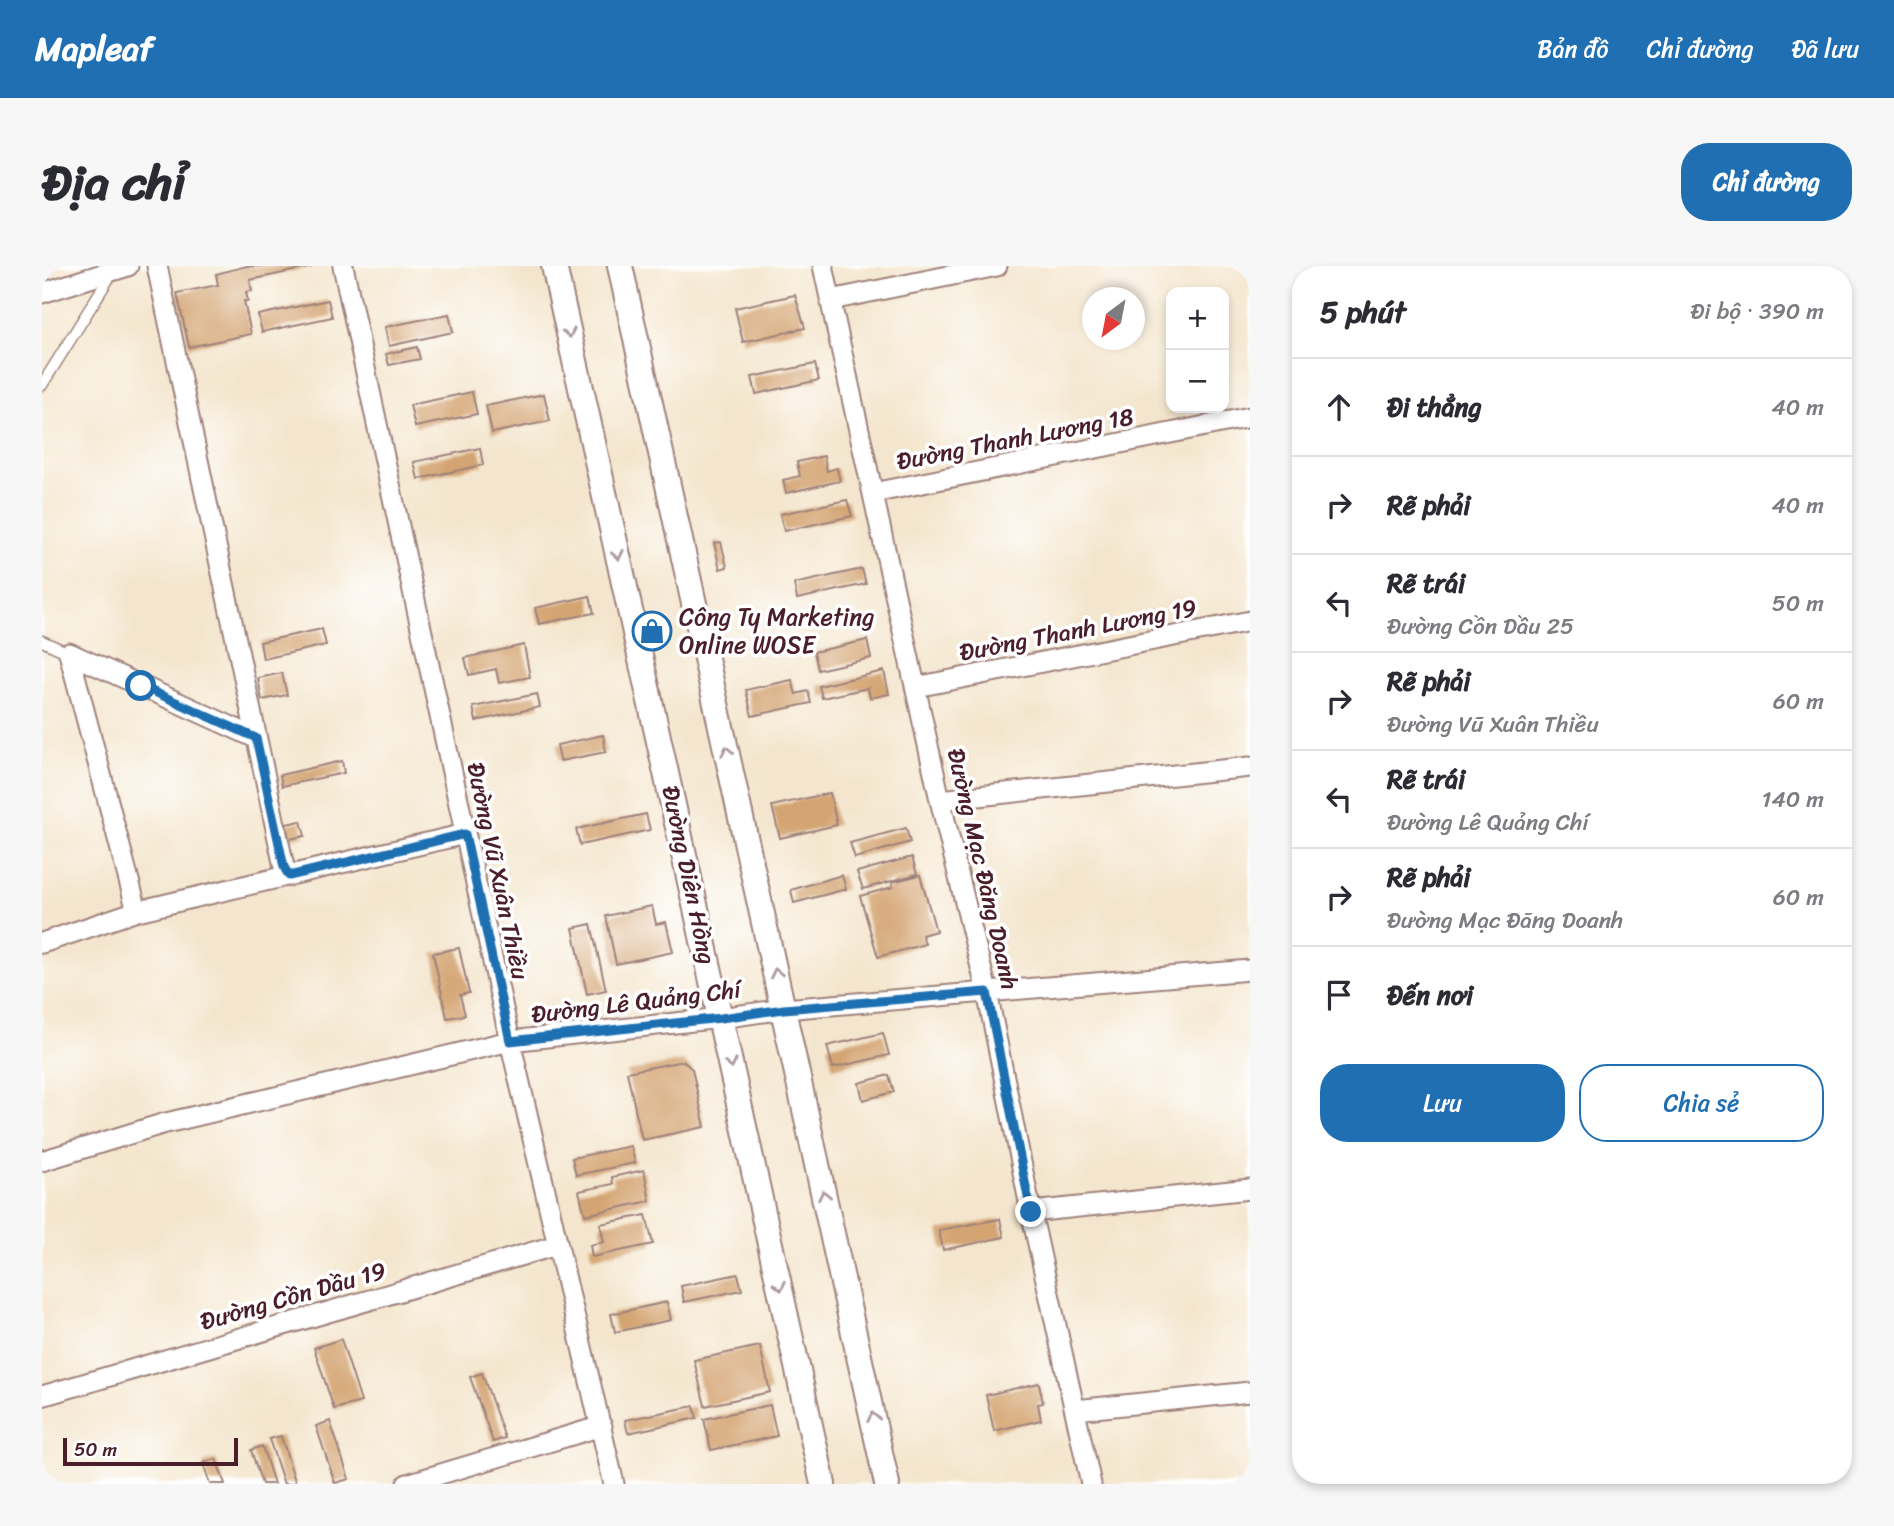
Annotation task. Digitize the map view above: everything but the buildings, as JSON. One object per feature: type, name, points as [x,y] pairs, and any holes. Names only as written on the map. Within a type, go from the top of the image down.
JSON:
[{"type":"street","points":[[157,266],[256,738],[284,867],[289,876]]},
{"type":"street","name":"Đường Vũ Xuân Thiều","points":[[342,266],[510,1041],[614,1484]]},
{"type":"street","name":"Đường Diên Hồng","points":[[554,266],[823,1484]]},
{"type":"street","points":[[620,266],[887,1484]]},
{"type":"street","name":"Đường Mạc Đăng Doanh","points":[[823,266],[940,800],[987,992],[1031,1212],[1091,1484]]},
{"type":"street","points":[[831,300],[997,266]]},
{"type":"street","points":[[42,293],[120,268]]},
{"type":"street","name":"Đường Thanh Lương 18","points":[[873,493],[1250,417]]},
{"type":"street","name":"Đường Thanh Lương 19","points":[[915,687],[1250,621]]},
{"type":"street","points":[[69,653],[256,738]]},
{"type":"street","points":[[69,653],[137,911]]},
{"type":"street","points":[[940,800],[1250,767]]},
{"type":"street","points":[[42,943],[137,911],[465,834]]},
{"type":"street","name":"Đường Lê Quảng Chí","points":[[42,1161],[163,1124],[510,1041],[784,1009],[1250,970]]},
{"type":"street","points":[[1031,1212],[1250,1189]]},
{"type":"street","name":"Đường Cồn Dầu 19","points":[[42,1396],[557,1245]]},
{"type":"street","points":[[1075,1410],[1250,1392]]},
{"type":"street","points":[[407,1484],[601,1426]]},
{"type":"lane","points":[[42,385],[120,268]]},
{"type":"lane","points":[[42,641],[69,653]]},
{"type":"place","name":"Công Ty Marketing Online WOSE","points":[[652,631]]},
{"type":"route","points":[[141,686],[256,738],[284,867],[289,876],[465,834],[510,1041],[784,1009],[987,992],[1031,1212]]}]
